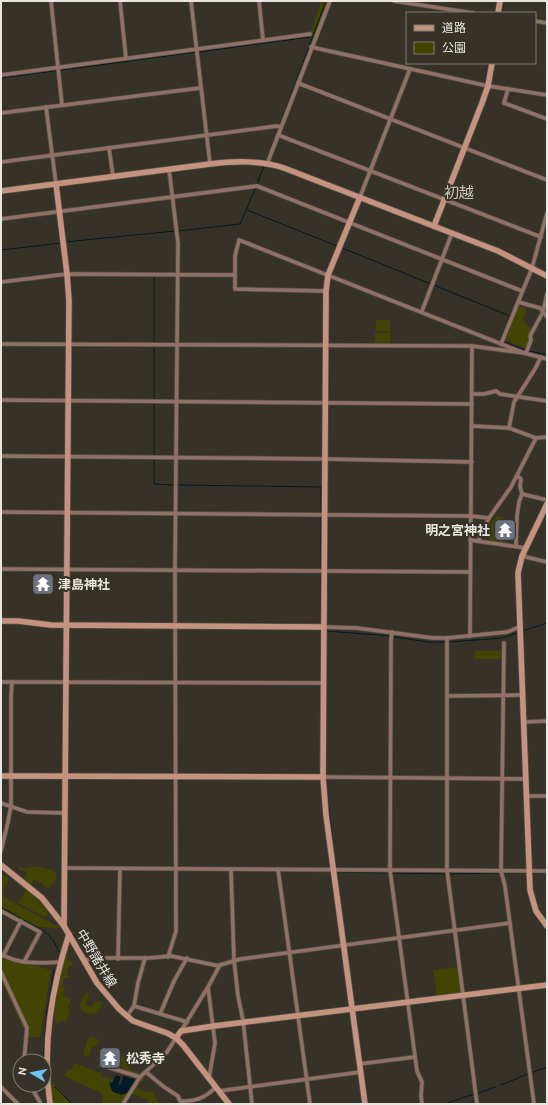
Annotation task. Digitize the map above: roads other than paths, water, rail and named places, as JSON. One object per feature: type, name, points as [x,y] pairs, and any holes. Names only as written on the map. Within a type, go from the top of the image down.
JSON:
[{"type":"street","points":[[51,1],[62,105]]},
{"type":"street","points":[[120,1],[126,58]]},
{"type":"street","points":[[191,1],[195,49],[210,164]]},
{"type":"street","points":[[259,1],[263,40]]},
{"type":"street","points":[[267,164],[330,1]]},
{"type":"street","points":[[394,1],[466,12]]},
{"type":"street","points":[[498,12],[500,1]]},
{"type":"street","points":[[536,21],[547,22]]},
{"type":"street","points":[[1,75],[310,34]]},
{"type":"street","points":[[311,47],[488,86],[547,95]]},
{"type":"street","points":[[434,226],[482,103],[488,86],[492,64]]},
{"type":"street","points":[[365,1104],[326,815],[323,777],[326,290],[328,275],[410,69]]},
{"type":"street","points":[[298,83],[547,180]]},
{"type":"street","points":[[1,113],[200,88]]},
{"type":"street","points":[[508,89],[504,103],[547,119]]},
{"type":"street","points":[[46,108],[67,274],[69,301],[64,926]]},
{"type":"street","points":[[1,162],[277,126],[281,128]]},
{"type":"street","points":[[278,135],[540,238]]},
{"type":"street","points":[[109,148],[113,176]]},
{"type":"street","points":[[1,191],[237,161],[267,164],[284,168],[498,251],[547,276]]},
{"type":"street","points":[[168,957],[176,931],[175,569],[178,345],[178,243],[169,169]]},
{"type":"street","points":[[1,219],[257,186],[522,291]]},
{"type":"street","points":[[501,344],[532,268],[534,255],[540,238],[545,230],[547,213]]},
{"type":"street","points":[[422,311],[452,233]]},
{"type":"street","points":[[326,290],[234,289],[235,256],[239,240],[422,311],[525,353]]},
{"type":"street","points":[[1,282],[67,274],[178,276],[234,275]]},
{"type":"street","points":[[525,353],[531,340],[530,336],[543,312],[547,294]]},
{"type":"street","points":[[518,302],[540,308],[547,317]]},
{"type":"street","points":[[1,344],[472,346],[525,353],[547,359]]},
{"type":"street","points":[[470,636],[472,346]]},
{"type":"street","points":[[509,428],[514,402],[541,357]]},
{"type":"street","points":[[472,394],[484,394],[496,391],[500,394],[547,401]]},
{"type":"street","points":[[1,400],[472,404]]},
{"type":"street","points":[[472,426],[509,428],[536,438],[547,437]]},
{"type":"street","points":[[478,541],[490,518],[511,487],[536,438]]},
{"type":"street","points":[[1,456],[472,462]]},
{"type":"street","points":[[516,545],[517,516],[522,494],[520,486],[521,479],[517,476]]},
{"type":"street","points":[[522,494],[547,500]]},
{"type":"street","points":[[547,504],[522,556],[518,573],[530,890],[536,911],[547,926]]},
{"type":"street","points":[[1,512],[325,514],[471,516],[490,518]]},
{"type":"street","points":[[470,540],[516,545],[526,548]]},
{"type":"street","points":[[522,556],[547,562]]},
{"type":"street","points":[[1,569],[470,572]]},
{"type":"street","points":[[1,621],[18,621],[66,626],[357,628],[432,638],[507,632],[519,627]]},
{"type":"street","points":[[392,632],[390,870],[407,1003],[418,1075],[422,1082],[422,1104]]},
{"type":"street","points":[[447,638],[447,870],[478,1104]]},
{"type":"street","points":[[504,643],[502,695],[501,870],[505,886],[534,1104]]},
{"type":"street","points":[[1,682],[324,683]]},
{"type":"street","points":[[1,851],[10,806],[12,682]]},
{"type":"street","points":[[447,696],[522,695]]},
{"type":"street","points":[[523,722],[547,721]]},
{"type":"street","points":[[1,776],[526,779]]},
{"type":"street","points":[[526,796],[547,796]]},
{"type":"street","points":[[1,803],[27,812],[66,813]]},
{"type":"street","name":"中野諸井線","points":[[1,865],[42,898],[64,926],[104,993],[133,1021],[167,1033],[176,1038],[229,1104]]},
{"type":"street","points":[[65,868],[176,870],[334,869],[547,871]]},
{"type":"street","points":[[118,959],[120,869]]},
{"type":"street","points":[[278,869],[310,1104]]},
{"type":"street","points":[[231,870],[234,960],[243,1022],[252,1104]]},
{"type":"street","points":[[1,912],[40,932],[24,962]]},
{"type":"street","points":[[21,921],[2,955],[24,962],[60,962]]},
{"type":"street","points":[[84,960],[99,958],[118,959],[168,957],[186,958],[219,966],[234,960],[510,923]]},
{"type":"street","points":[[50,1104],[48,1042],[57,975],[69,934]]},
{"type":"street","points":[[127,1016],[134,1006],[138,983],[145,958]]},
{"type":"street","points":[[160,1014],[186,958]]},
{"type":"street","points":[[123,1104],[140,1078],[167,1052],[187,1022],[219,966]]},
{"type":"street","points":[[1,972],[27,1028],[25,1053]]},
{"type":"street","points":[[181,1031],[352,1008],[407,1003],[547,985]]},
{"type":"street","points":[[208,987],[215,1043],[209,1078]]},
{"type":"street","points":[[134,1006],[187,1022]]},
{"type":"street","points":[[359,1064],[415,1056]]},
{"type":"street","points":[[101,1065],[140,1078]]},
{"type":"street","points":[[146,1072],[178,1096],[180,1101],[192,1101],[202,1099],[217,1089],[306,1080],[360,1072]]},
{"type":"street","points":[[1,1088],[18,1104]]},
{"type":"street","points":[[35,1093],[41,1104]]},
{"type":"water","points":[[116,1075],[121,1077],[119,1085],[121,1084],[123,1076],[136,1080],[127,1093],[121,1094],[112,1091],[109,1082],[112,1083]]},
{"type":"waterway","points":[[266,162],[326,1]]},
{"type":"waterway","points":[[1,78],[311,37]]},
{"type":"waterway","points":[[257,184],[264,166]]},
{"type":"waterway","points":[[178,231],[240,224],[256,187]]},
{"type":"waterway","points":[[247,210],[337,246]]},
{"type":"waterway","points":[[65,242],[175,231]]},
{"type":"waterway","points":[[1,250],[61,243]]},
{"type":"waterway","points":[[342,248],[510,316],[500,341]]},
{"type":"waterway","points":[[154,278],[154,343]]},
{"type":"waterway","points":[[503,342],[525,350],[547,355]]},
{"type":"waterway","points":[[154,347],[154,399]]},
{"type":"waterway","points":[[154,403],[154,455]]},
{"type":"waterway","points":[[154,459],[154,484],[174,485]]},
{"type":"waterway","points":[[178,485],[321,487],[321,513]]},
{"type":"waterway","points":[[321,516],[321,609]]},
{"type":"waterway","points":[[522,631],[547,623]]},
{"type":"waterway","points":[[326,631],[391,636]]},
{"type":"waterway","points":[[449,642],[502,638],[517,633]]},
{"type":"waterway","points":[[394,637],[429,642],[446,642]]},
{"type":"waterway","points":[[326,785],[333,844]]},
{"type":"waterway","points":[[333,849],[337,872],[446,874]]},
{"type":"waterway","points":[[449,874],[500,873]]},
{"type":"waterway","points":[[503,873],[528,873]]},
{"type":"waterway","points":[[531,873],[547,873]]},
{"type":"waterway","points":[[1,907],[45,932],[53,940],[59,952]]},
{"type":"waterway","points":[[44,1053],[47,1012],[54,969]]},
{"type":"waterway","points":[[531,1073],[547,1067]]},
{"type":"waterway","points":[[501,1085],[528,1074]]},
{"type":"waterway","points":[[55,1087],[72,1104]]},
{"type":"waterway","points":[[479,1093],[495,1087]]},
{"type":"waterway","points":[[445,1104],[474,1094]]},
{"type":"place","name":"明之宮神社","points":[[505,530]]},
{"type":"place","name":"津島神社","points":[[43,584]]},
{"type":"place","name":"松秀寺","points":[[110,1058]]},
{"type":"district","name":"初越","points":[[459,193]]}]
